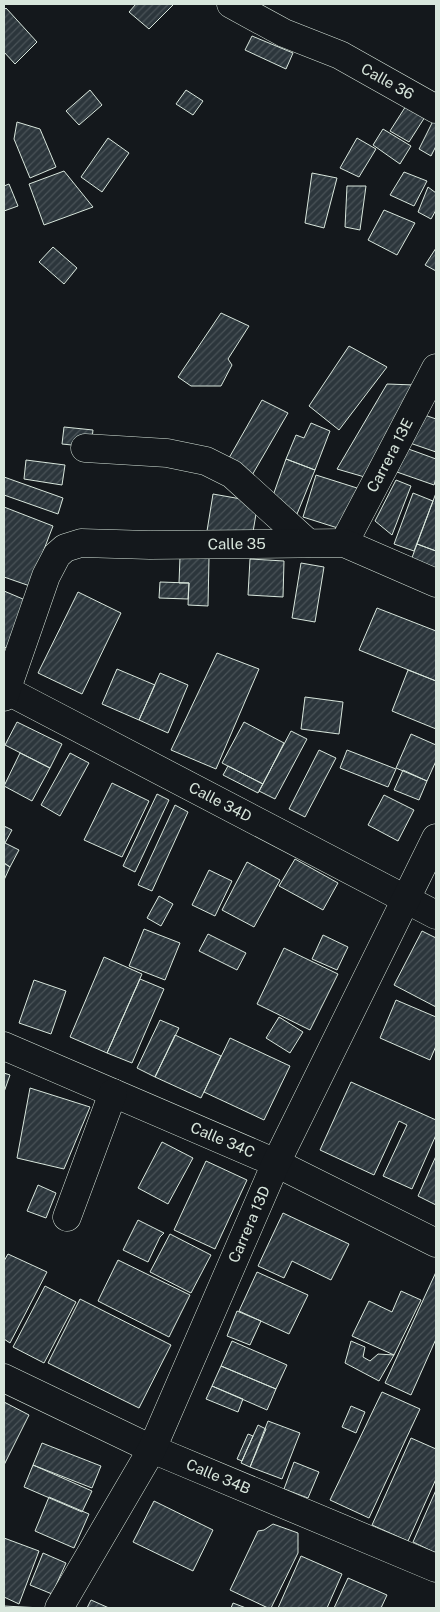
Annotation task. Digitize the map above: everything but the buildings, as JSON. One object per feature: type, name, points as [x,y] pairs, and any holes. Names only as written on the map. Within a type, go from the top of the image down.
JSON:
[{"type":"street","name":"Calle 36","points":[[231,4],[284,34],[340,55],[436,109]]},
{"type":"street","name":"Carrera 13E","points":[[344,543],[436,368]]},
{"type":"street","points":[[85,448],[167,453],[206,461],[232,474],[308,543]]},
{"type":"street","name":"Calle 35","points":[[5,692],[46,576],[57,555],[64,548],[81,542],[150,545],[344,543],[436,583]]},
{"type":"street","name":"Calle 34D","points":[[5,692],[436,916]]},
{"type":"street","name":"Carrera 13D","points":[[59,1608],[152,1450],[276,1163],[436,838]]},
{"type":"street","name":"Calle 34C","points":[[4,1046],[276,1163],[436,1243]]},
{"type":"street","points":[[67,1217],[113,1093]]},
{"type":"street","name":"Calle 34B","points":[[4,1378],[152,1450],[436,1568]]}]
